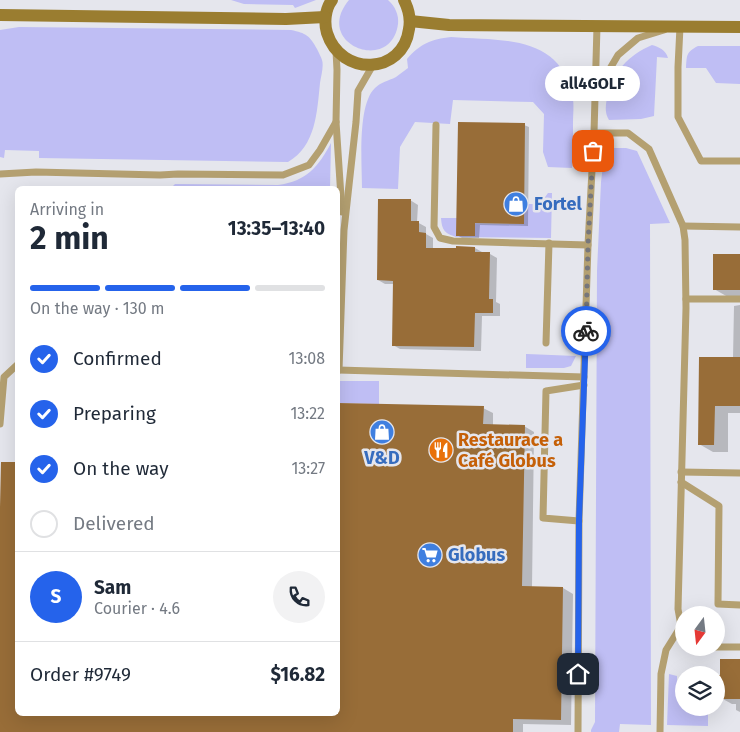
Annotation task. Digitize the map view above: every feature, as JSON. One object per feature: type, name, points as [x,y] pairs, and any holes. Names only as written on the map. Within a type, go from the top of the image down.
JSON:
[{"type":"main road","points":[[332,0],[325,17],[326,30],[330,42],[343,57],[363,65],[373,65],[382,62],[402,48],[408,36],[410,21],[404,0]]},
{"type":"main road","points":[[0,15],[286,19],[325,17]]},
{"type":"main road","points":[[410,21],[449,25],[740,27]]},
{"type":"lane","points":[[578,732],[579,521],[597,26]]},
{"type":"lane","points":[[595,94],[618,55],[638,38],[677,27],[678,117],[702,161],[740,162]]},
{"type":"lane","points":[[336,51],[336,122],[344,230]]},
{"type":"lane","points":[[340,323],[344,230],[358,91],[373,65]]},
{"type":"lane","points":[[0,173],[284,175],[309,165],[336,122]]},
{"type":"lane","points":[[436,125],[434,227],[440,238],[453,241],[588,245]]},
{"type":"lane","points":[[594,133],[628,133],[650,149],[684,226],[686,298],[678,606]]},
{"type":"lane","points":[[684,226],[740,227]]},
{"type":"lane","points":[[546,343],[548,243]]},
{"type":"lane","points":[[686,298],[740,299]]},
{"type":"lane","points":[[0,424],[4,377],[15,367]]},
{"type":"lane","points":[[340,370],[584,377]]},
{"type":"lane","points":[[579,521],[543,518],[546,391],[584,385]]},
{"type":"lane","points":[[681,472],[740,473]]},
{"type":"lane","points":[[681,482],[719,506],[718,604],[740,605]]},
{"type":"lane","points":[[660,732],[661,674],[666,650],[675,638]]},
{"type":"lane","points":[[725,646],[740,647]]},
{"type":"shaded area","points":[[231,0],[316,0],[295,8],[293,5],[244,4]]},
{"type":"shaded area","points":[[349,0],[388,0],[395,8],[398,24],[392,39],[382,48],[370,50],[357,48],[346,40],[340,29],[340,16]]},
{"type":"shaded area","points":[[19,27],[291,30],[300,32],[312,41],[323,62],[316,117],[310,138],[297,155],[288,162],[39,158],[39,151],[5,150],[4,158],[0,157],[0,30]]},
{"type":"shaded area","points":[[451,37],[509,41],[527,45],[543,52],[556,62],[567,78],[573,99],[572,168],[548,167],[543,152],[544,114],[533,102],[453,100],[450,124],[415,122],[400,147],[398,189],[362,188],[361,150],[363,121],[369,96],[377,86],[396,77],[408,68],[407,59],[421,46],[438,39]]},
{"type":"shaded area","points":[[652,45],[664,51],[668,58],[657,57],[654,116],[641,119],[609,120],[606,114],[607,97],[617,72],[629,59]]},
{"type":"shaded area","points":[[698,46],[740,46],[740,84],[716,83],[706,68],[686,68],[688,54]]},
{"type":"shaded area","points":[[331,143],[330,186],[173,186],[175,184],[278,185],[304,176],[321,159]]},
{"type":"shaded area","points":[[614,148],[626,148],[637,151],[670,223],[650,224],[651,725],[620,724],[619,732],[591,732],[595,722],[597,271],[604,157]]},
{"type":"shaded area","points":[[548,193],[552,193],[551,238],[456,237],[447,233],[442,226],[441,218],[457,218],[457,223],[523,224],[524,204],[540,204]]},
{"type":"shaded area","points":[[526,354],[576,356],[571,366],[564,368],[526,368]]},
{"type":"shaded area","points":[[340,381],[379,381],[379,404],[340,403]]},
{"type":"shaded area","points":[[669,674],[675,676],[675,716],[708,716],[708,726],[667,725]]},
{"type":"building","points":[[458,122],[525,123],[524,224],[475,223],[475,236],[456,236]]},
{"type":"building","points":[[378,199],[411,199],[411,221],[419,221],[419,232],[426,233],[426,248],[475,247],[475,252],[490,252],[489,299],[493,299],[493,313],[475,313],[474,347],[392,346],[393,281],[377,280]]},
{"type":"building","points":[[713,254],[740,254],[740,290],[713,290]]},
{"type":"building","points":[[699,357],[740,357],[740,406],[715,406],[714,445],[698,445]]},
{"type":"building","name":"Globus","points":[[340,403],[484,406],[483,424],[525,425],[522,586],[563,587],[561,720],[513,719],[513,732],[0,732],[1,462],[15,462],[15,716],[340,716]]},
{"type":"building","points":[[720,659],[740,659],[740,699],[725,699],[725,666],[720,666]]},
{"type":"way so far","points":[[586,331],[593,151]]},
{"type":"place","name":"all4GOLF","points":[[593,151]]},
{"type":"place","name":"Fortel","points":[[516,204]]},
{"type":"place","name":"V&D","points":[[382,432]]},
{"type":"place","name":"Restaurace a Café Globus","points":[[441,450]]},
{"type":"place","name":"Globus","points":[[430,555]]},
{"type":"route","points":[[578,674],[579,521],[586,331]]}]
